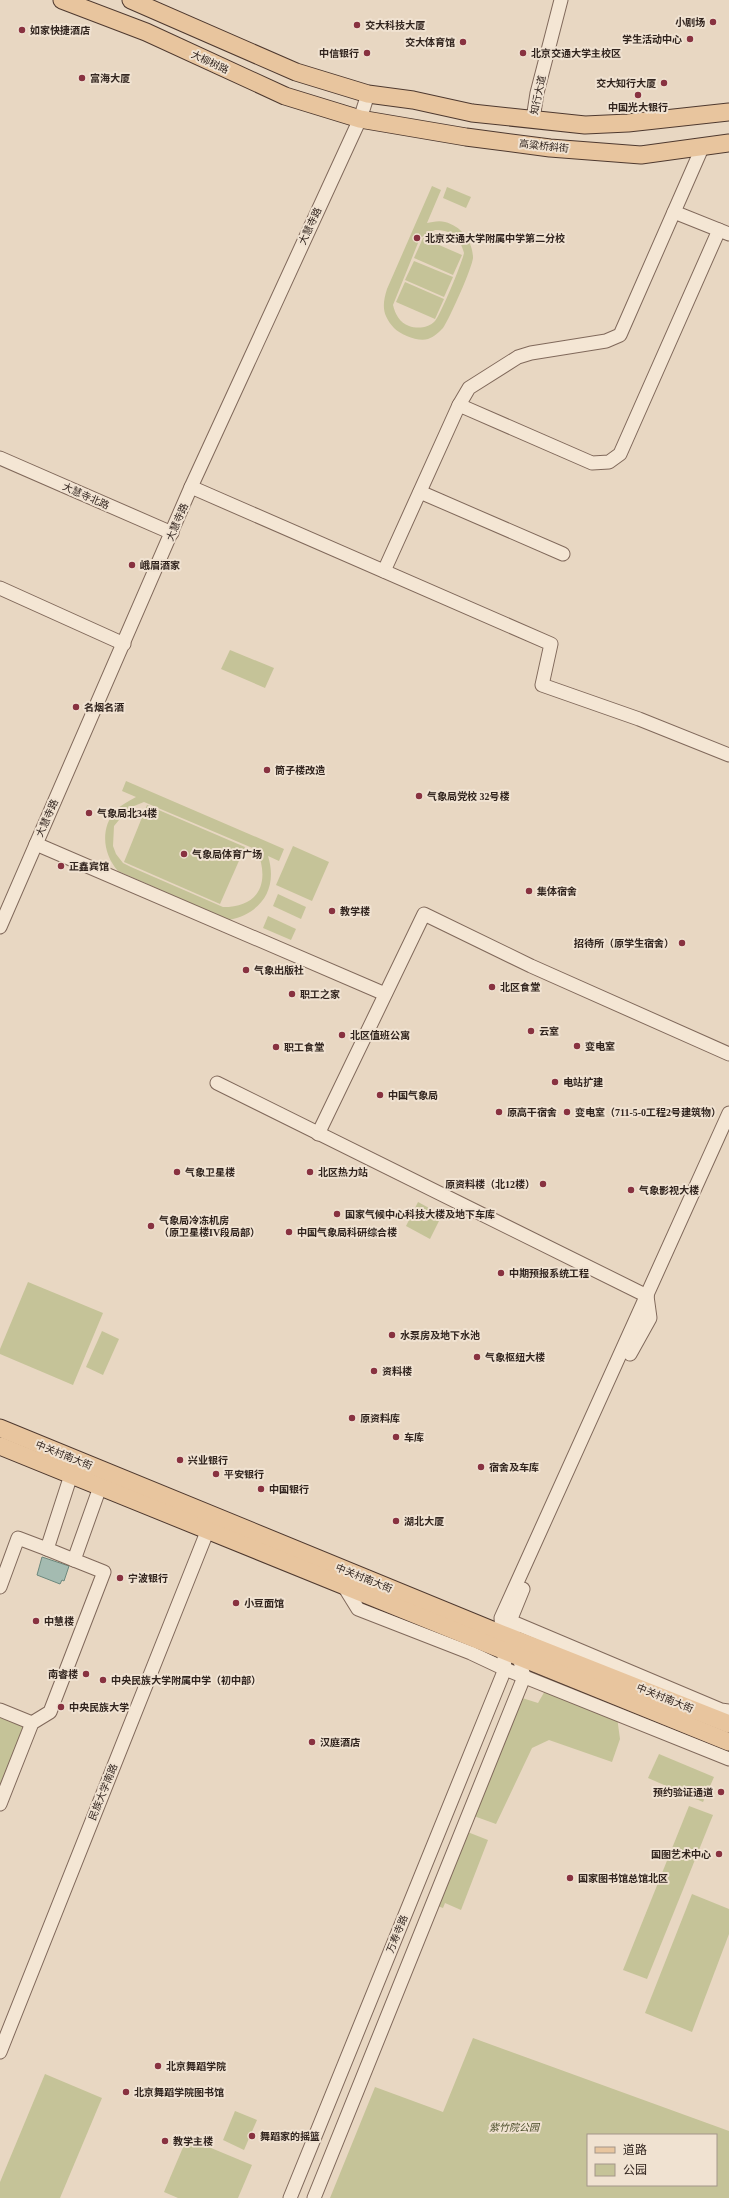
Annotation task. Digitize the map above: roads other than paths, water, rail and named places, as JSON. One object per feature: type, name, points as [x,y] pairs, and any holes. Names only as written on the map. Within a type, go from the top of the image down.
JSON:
[{"type":"main road","name":"大柳树路","points":[[62,0],[146,32],[285,96],[360,119]]},
{"type":"main road","points":[[130,0],[296,72],[368,94],[413,100],[472,113],[585,125],[628,123],[729,112]]},
{"type":"main road","name":"高粱桥斜街","points":[[360,119],[466,137],[550,148],[641,155],[729,144]]},
{"type":"main road","name":"中关村南大街","points":[[0,1428],[508,1637],[696,1710],[726,1715]]},
{"type":"main road","name":"中关村南大街","points":[[0,1446],[346,1588],[508,1637],[729,1742]]},
{"type":"street","name":"知行大道","points":[[533,119],[561,0]]},
{"type":"street","name":"大慧寺路","points":[[0,927],[172,534],[191,487],[360,119],[368,94]]},
{"type":"street","points":[[384,571],[459,405],[469,388],[518,357],[531,353],[606,341],[620,335],[702,148]]},
{"type":"street","points":[[459,405],[592,463],[609,462],[620,454],[724,232],[674,212]]},
{"type":"street","name":"大慧寺北路","points":[[0,458],[172,534]]},
{"type":"street","points":[[191,487],[551,644],[542,685],[640,719],[729,755]]},
{"type":"street","points":[[420,492],[563,554]]},
{"type":"street","points":[[0,588],[124,644]]},
{"type":"street","points":[[36,844],[384,994]]},
{"type":"street","points":[[318,1134],[384,994],[424,914],[531,966],[729,1054]]},
{"type":"street","points":[[217,1083],[647,1296]]},
{"type":"street","points":[[505,1669],[508,1637],[558,1489],[729,1113]]},
{"type":"street","points":[[47,1550],[71,1475]]},
{"type":"street","points":[[74,1560],[100,1487]]},
{"type":"street","name":"民族大学南路","points":[[0,2052],[207,1532]]},
{"type":"street","points":[[0,1588],[18,1538],[104,1572],[50,1712],[32,1723],[0,1804]]},
{"type":"street","name":"中关村南大街","points":[[346,1588],[358,1610],[471,1653],[524,1677],[729,1760]]},
{"type":"street","points":[[314,2198],[524,1677],[508,1637]]},
{"type":"street","name":"中关村南大街","points":[[508,1637],[726,1715]]},
{"type":"street","name":"万寿寺路","points":[[290,2198],[505,1669]]},
{"type":"street","points":[[0,1710],[32,1723]]},
{"type":"place","name":"小剧场","points":[[713,22]]},
{"type":"place","name":"交大科技大厦","points":[[357,25]]},
{"type":"place","name":"如家快捷酒店","points":[[22,30]]},
{"type":"place","name":"学生活动中心","points":[[690,39]]},
{"type":"place","name":"交大体育馆","points":[[463,42]]},
{"type":"place","name":"中信银行","points":[[367,53]]},
{"type":"place","name":"北京交通大学主校区","points":[[523,53]]},
{"type":"place","name":"富海大厦","points":[[82,78]]},
{"type":"place","name":"交大知行大厦","points":[[664,83]]},
{"type":"place","name":"中国光大银行","points":[[638,95]]},
{"type":"place","name":"北京交通大学附属中学第二分校","points":[[417,238]]},
{"type":"place","name":"峨眉酒家","points":[[132,565]]},
{"type":"place","name":"名烟名酒","points":[[76,707]]},
{"type":"place","name":"筒子楼改造","points":[[267,770]]},
{"type":"place","name":"气象局党校 32号楼","points":[[419,796]]},
{"type":"place","name":"气象局北34楼","points":[[89,813]]},
{"type":"place","name":"气象局体育广场","points":[[184,854]]},
{"type":"place","name":"正鑫宾馆","points":[[61,866]]},
{"type":"place","name":"集体宿舍","points":[[529,891]]},
{"type":"place","name":"教学楼","points":[[332,911]]},
{"type":"place","name":"招待所（原学生宿舍）","points":[[682,943]]},
{"type":"place","name":"气象出版社","points":[[246,970]]},
{"type":"place","name":"北区食堂","points":[[492,987]]},
{"type":"place","name":"职工之家","points":[[292,994]]},
{"type":"place","name":"云室","points":[[531,1031]]},
{"type":"place","name":"北区值班公寓","points":[[342,1035]]},
{"type":"place","name":"变电室","points":[[577,1046]]},
{"type":"place","name":"职工食堂","points":[[276,1047]]},
{"type":"place","name":"电站扩建","points":[[555,1082]]},
{"type":"place","name":"中国气象局","points":[[380,1095]]},
{"type":"place","name":"原高干宿舍","points":[[499,1112]]},
{"type":"place","name":"变电室（711-5-0工程2号建筑物）","points":[[567,1112]]},
{"type":"place","name":"气象卫星楼","points":[[177,1172]]},
{"type":"place","name":"北区热力站","points":[[310,1172]]},
{"type":"place","name":"原资料楼（北12楼）","points":[[543,1184]]},
{"type":"place","name":"气象影视大楼","points":[[631,1190]]},
{"type":"place","name":"国家气候中心科技大楼及地下车库","points":[[337,1214]]},
{"type":"place","name":"气象局冷冻机房 （原卫星楼IV段局部）","points":[[151,1226]]},
{"type":"place","name":"中国气象局科研综合楼","points":[[289,1232]]},
{"type":"place","name":"中期预报系统工程","points":[[501,1273]]},
{"type":"place","name":"水泵房及地下水池","points":[[392,1335]]},
{"type":"place","name":"气象枢纽大楼","points":[[477,1357]]},
{"type":"place","name":"资料楼","points":[[374,1371]]},
{"type":"place","name":"原资料库","points":[[352,1418]]},
{"type":"place","name":"车库","points":[[396,1437]]},
{"type":"place","name":"兴业银行","points":[[180,1460]]},
{"type":"place","name":"宿舍及车库","points":[[481,1467]]},
{"type":"place","name":"平安银行","points":[[216,1474]]},
{"type":"place","name":"中国银行","points":[[261,1489]]},
{"type":"place","name":"湖北大厦","points":[[396,1521]]},
{"type":"place","name":"宁波银行","points":[[120,1578]]},
{"type":"place","name":"小豆面馆","points":[[236,1603]]},
{"type":"place","name":"中慧楼","points":[[36,1621]]},
{"type":"place","name":"南睿楼","points":[[86,1674]]},
{"type":"place","name":"中央民族大学附属中学（初中部）","points":[[103,1680]]},
{"type":"place","name":"中央民族大学","points":[[61,1707]]},
{"type":"place","name":"汉庭酒店","points":[[312,1742]]},
{"type":"place","name":"预约验证通道","points":[[721,1792]]},
{"type":"place","name":"国图艺术中心","points":[[719,1854]]},
{"type":"place","name":"国家图书馆总馆北区","points":[[570,1878]]},
{"type":"place","name":"北京舞蹈学院","points":[[158,2066]]},
{"type":"place","name":"北京舞蹈学院图书馆","points":[[126,2092]]},
{"type":"place","name":"舞蹈家的摇篮","points":[[252,2136]]},
{"type":"place","name":"教学主楼","points":[[165,2141]]},
{"type":"park label","name":"紫竹院公园","points":[[514,2127]]}]
